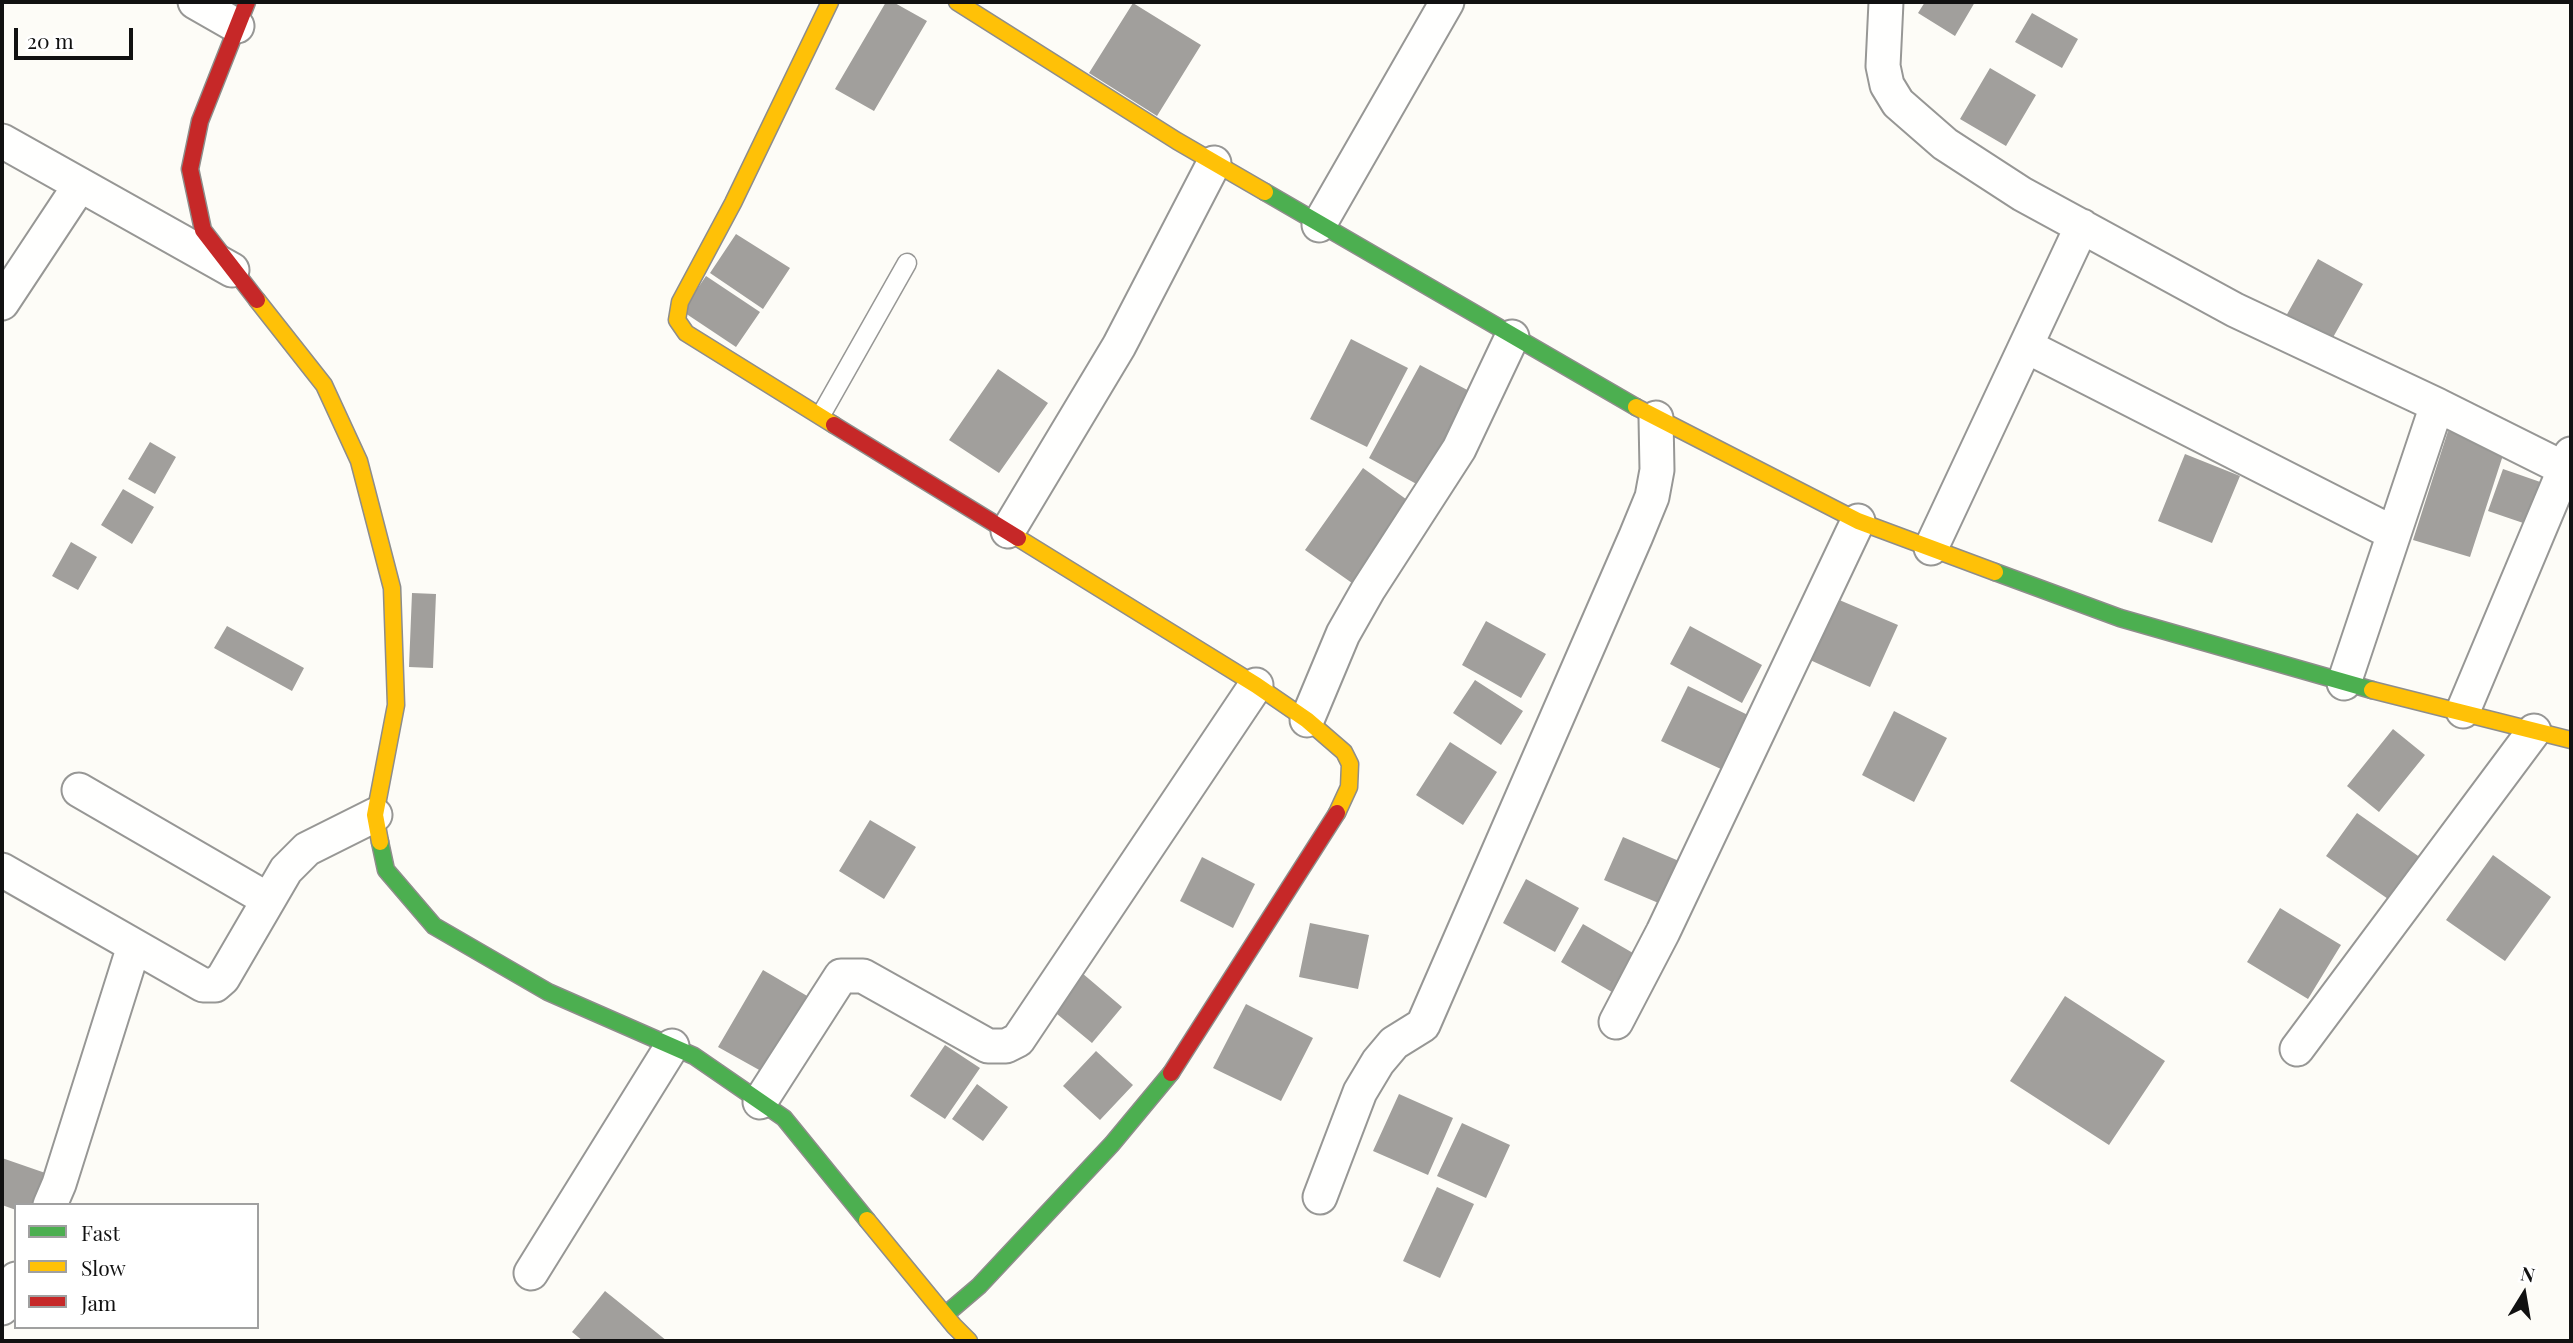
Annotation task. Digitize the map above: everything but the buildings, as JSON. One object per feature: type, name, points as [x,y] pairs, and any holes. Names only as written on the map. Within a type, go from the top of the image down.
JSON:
[{"type":"street","points":[[195,2],[242,14],[200,121],[190,169],[203,230],[324,385],[359,461],[392,588],[396,705],[375,815],[386,870],[434,926],[548,992],[694,1056],[785,1118],[969,1341]]},
{"type":"street","points":[[830,2],[733,203],[680,302],[677,320],[686,333],[1256,685],[1307,720],[1343,752],[1350,764],[1349,787],[1339,810],[1176,1067],[1112,1144],[979,1286],[945,1315]]},
{"type":"street","points":[[957,2],[1214,163],[1512,337],[1656,418],[1858,521],[2120,618],[2344,682],[2571,740]]},
{"type":"street","points":[[1320,225],[1447,2]]},
{"type":"street","points":[[1886,2],[1883,66],[1887,85],[1898,103],[1945,144],[2022,194],[2235,310],[2569,465],[2463,711]]},
{"type":"street","points":[[2,141],[236,272]]},
{"type":"street","points":[[1008,531],[1119,346],[1214,163]]},
{"type":"street","points":[[2,303],[80,185]]},
{"type":"street","points":[[1931,548],[2082,226]]},
{"type":"street","points":[[1307,720],[1343,634],[1368,590],[1460,449],[1512,337]]},
{"type":"street","points":[[2026,346],[2393,533]]},
{"type":"street","points":[[2344,682],[2437,405]]},
{"type":"street","points":[[1320,1197],[1360,1092],[1377,1062],[1394,1043],[1423,1025],[1636,536],[1652,497],[1657,470],[1656,418]]},
{"type":"street","points":[[1616,1021],[1663,932],[1858,521]]},
{"type":"street","points":[[760,1102],[841,976],[863,976],[988,1046],[1006,1046],[1018,1040],[1256,685]]},
{"type":"street","points":[[2297,1049],[2534,731]]},
{"type":"street","points":[[79,790],[267,899]]},
{"type":"street","points":[[2,870],[203,985],[215,985],[223,978],[286,870],[307,849],[375,815]]},
{"type":"street","points":[[51,1203],[134,946]]},
{"type":"street","points":[[531,1273],[671,1046]]},
{"type":"street","points":[[2,1308],[14,1283]]},
{"type":"lane","points":[[821,415],[907,263]]},
{"type":"traffic: fast","points":[[1265,192],[1636,407]]},
{"type":"traffic: fast","points":[[1995,572],[2120,618],[2372,690]]},
{"type":"traffic: fast","points":[[380,842],[386,870],[434,926],[548,992],[694,1056],[784,1118],[867,1220]]},
{"type":"traffic: fast","points":[[945,1315],[979,1286],[1112,1144],[1171,1073]]},
{"type":"traffic: slow","points":[[830,2],[733,203],[680,302],[677,320],[686,333],[834,425]]},
{"type":"traffic: slow","points":[[957,2],[1177,141],[1265,192]]},
{"type":"traffic: slow","points":[[257,300],[324,385],[359,461],[392,588],[396,705],[375,815],[380,842]]},
{"type":"traffic: slow","points":[[1636,407],[1858,521],[1995,572]]},
{"type":"traffic: slow","points":[[1018,538],[1256,685],[1307,720],[1344,752],[1350,764],[1349,787],[1337,813]]},
{"type":"traffic: slow","points":[[2372,690],[2571,740]]},
{"type":"traffic: slow","points":[[867,1220],[969,1341]]},
{"type":"traffic: jam","points":[[247,2],[200,121],[190,169],[203,230],[257,300]]},
{"type":"traffic: jam","points":[[834,425],[1018,538]]},
{"type":"traffic: jam","points":[[1171,1073],[1337,813]]}]
